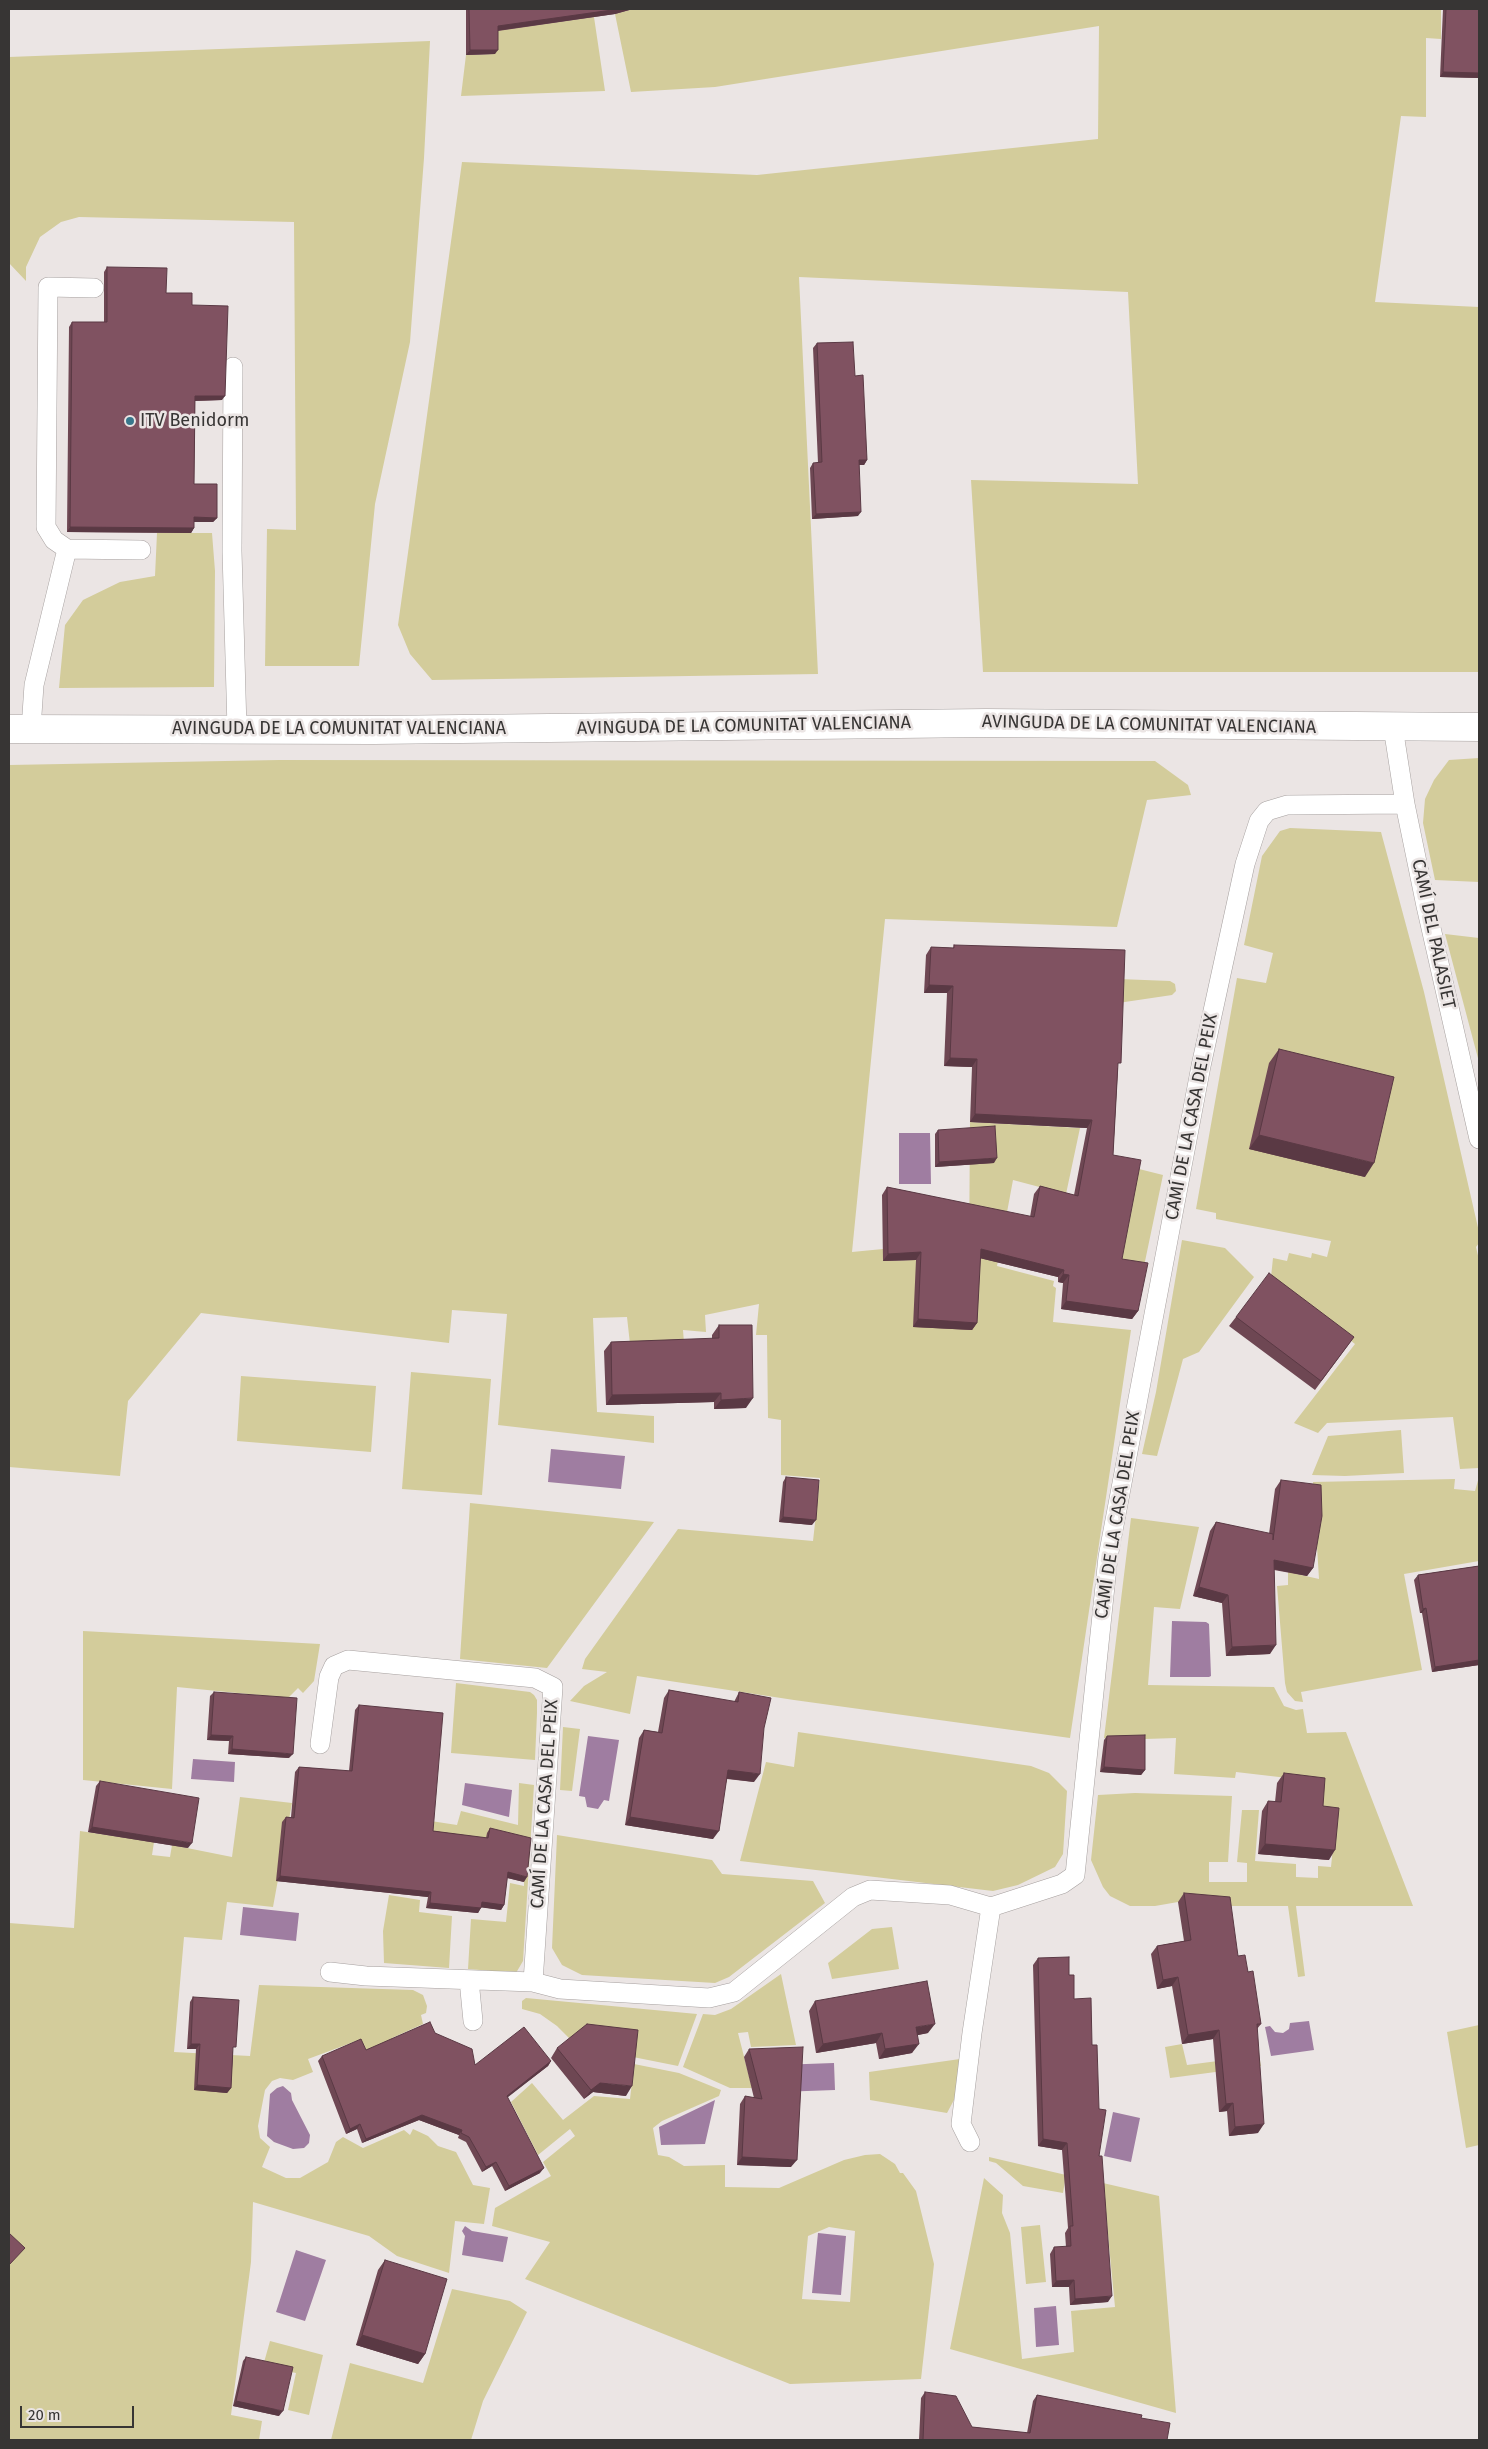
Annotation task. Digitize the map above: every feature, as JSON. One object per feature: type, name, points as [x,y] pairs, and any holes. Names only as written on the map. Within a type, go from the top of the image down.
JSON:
[{"type":"main road","name":"AVINGUDA DE LA COMUNITAT VALENCIANA","points":[[20,729],[374,730],[977,723],[1479,727]]},
{"type":"lane","points":[[94,288],[48,287],[46,527],[54,540],[67,549],[141,550]]},
{"type":"lane","points":[[233,367],[232,551],[236,729]]},
{"type":"lane","points":[[20,729],[34,685],[67,549]]},
{"type":"lane","name":"CAMÍ DEL PALASIET","points":[[1393,727],[1405,804],[1428,916],[1479,1139]]},
{"type":"lane","name":"CAMÍ DE LA CASA DEL PEIX","points":[[992,1907],[1062,1884],[1075,1876],[1108,1557],[1201,1066],[1246,864],[1259,821],[1267,810],[1287,805],[1405,804]]},
{"type":"lane","name":"CAMÍ DE LA CASA DEL PEIX","points":[[320,1744],[328,1677],[334,1666],[348,1660],[535,1678],[553,1687],[533,1982]]},
{"type":"lane","points":[[330,1972],[366,1976],[533,1982],[560,1988],[709,1998],[734,1992],[852,1897],[870,1890],[950,1895],[992,1907],[972,2033],[961,2124],[970,2142]]},
{"type":"lane","points":[[469,1980],[473,2021]]},
{"type":"shaded area","points":[[633,9],[1441,9],[1441,39],[1426,38],[1426,117],[1401,116],[1375,302],[1479,307],[1479,672],[983,672],[971,480],[1138,484],[1128,292],[799,277],[818,674],[432,680],[410,654],[398,625],[462,162],[757,175],[1098,139],[1099,26],[715,87],[631,92],[615,14]]},
{"type":"shaded area","points":[[594,17],[605,91],[461,96],[466,55],[494,54],[495,31]]},
{"type":"shaded area","points":[[430,41],[424,158],[410,342],[375,504],[359,666],[265,666],[267,529],[296,530],[294,222],[79,217],[61,222],[40,237],[26,267],[26,281],[9,263],[9,57]]},
{"type":"shaded area","points":[[157,533],[212,533],[215,571],[214,687],[59,688],[65,625],[83,600],[120,582],[155,576]]},
{"type":"shaded area","points":[[1479,758],[1479,882],[1435,880],[1423,823],[1425,799],[1434,780],[1449,760]]},
{"type":"shaded area","points":[[279,760],[1155,761],[1188,785],[1191,795],[1147,800],[1117,927],[885,919],[852,1252],[883,1249],[883,1261],[969,1258],[970,1122],[1080,1128],[1066,1194],[1013,1180],[997,1266],[1054,1281],[1053,1286],[1056,1288],[1053,1322],[1131,1330],[1070,1738],[794,1700],[637,1676],[630,1714],[570,1701],[584,1686],[607,1672],[582,1669],[585,1659],[678,1529],[813,1541],[820,1478],[781,1475],[781,1420],[768,1418],[767,1335],[756,1335],[759,1304],[705,1315],[706,1332],[683,1330],[684,1343],[630,1344],[627,1317],[593,1318],[597,1412],[654,1416],[654,1443],[498,1425],[507,1314],[452,1310],[449,1343],[201,1313],[128,1401],[120,1476],[9,1467],[9,765]]},
{"type":"shaded area","points":[[1290,828],[1381,832],[1424,992],[1479,1232],[1479,1243],[1476,1247],[1479,1260],[1479,1468],[1460,1469],[1453,1417],[1327,1423],[1318,1433],[1294,1423],[1355,1344],[1271,1277],[1273,1258],[1287,1261],[1289,1253],[1311,1258],[1312,1253],[1327,1257],[1331,1241],[1216,1219],[1216,1213],[1196,1209],[1237,978],[1266,983],[1273,953],[1244,945],[1262,856],[1280,831]]},
{"type":"shaded area","points":[[1445,934],[1479,938],[1479,1062]]},
{"type":"shaded area","points":[[1119,979],[1170,981],[1175,984],[1176,991],[1172,995],[1118,1003]]},
{"type":"shaded area","points":[[899,1133],[930,1133],[931,1184],[899,1184]]},
{"type":"shaded area","points":[[1135,1168],[1163,1175],[1143,1271],[1118,1266]]},
{"type":"shaded area","points":[[1182,1240],[1225,1248],[1254,1277],[1199,1352],[1183,1359],[1157,1456],[1142,1454],[1156,1392]]},
{"type":"shaded area","points":[[411,1372],[491,1379],[482,1495],[402,1489]]},
{"type":"shaded area","points":[[241,1376],[376,1386],[371,1452],[237,1441]]},
{"type":"shaded area","points":[[1401,1430],[1404,1473],[1345,1476],[1312,1475],[1328,1436]]},
{"type":"shaded area","points":[[551,1449],[625,1456],[621,1489],[548,1482]]},
{"type":"shaded area","points":[[1479,1477],[1479,1561],[1404,1574],[1422,1670],[1301,1692],[1303,1702],[1295,1701],[1287,1692],[1285,1683],[1277,1586],[1288,1585],[1288,1572],[1319,1579],[1313,1482],[1455,1479],[1454,1489],[1475,1491]]},
{"type":"shaded area","points":[[470,1503],[654,1522],[547,1668],[460,1659]]},
{"type":"shaded area","points":[[1131,1518],[1199,1527],[1180,1609],[1154,1607],[1148,1685],[1274,1687],[1284,1706],[1296,1710],[1303,1709],[1307,1733],[1346,1732],[1413,1906],[1296,1906],[1305,1976],[1298,1977],[1288,1906],[1224,1906],[1178,1902],[1155,1906],[1130,1906],[1110,1896],[1103,1887],[1091,1860],[1098,1795],[1135,1793],[1232,1796],[1228,1862],[1209,1862],[1209,1882],[1247,1882],[1247,1863],[1237,1862],[1242,1810],[1259,1810],[1255,1861],[1296,1864],[1296,1877],[1318,1878],[1318,1866],[1331,1867],[1336,1816],[1319,1814],[1322,1782],[1236,1772],[1235,1778],[1174,1774],[1176,1738],[1114,1740],[1104,1738]]},
{"type":"shaded area","points":[[1172,1621],[1206,1622],[1209,1624],[1211,1676],[1170,1677]]},
{"type":"shaded area","points":[[83,1631],[320,1644],[314,1681],[303,1693],[298,1688],[288,1698],[177,1687],[172,1789],[83,1780]]},
{"type":"shaded area","points":[[456,1683],[530,1692],[534,1695],[537,1700],[535,1760],[451,1753]]},
{"type":"shaded area","points":[[563,1727],[580,1729],[572,1791],[560,1790]]},
{"type":"shaded area","points":[[798,1732],[1031,1766],[1049,1773],[1067,1791],[1063,1854],[1055,1867],[1018,1885],[993,1891],[740,1861],[766,1762],[794,1767]]},
{"type":"shaded area","points":[[588,1736],[619,1740],[609,1801],[604,1800],[598,1809],[587,1807],[585,1797],[579,1796]]},
{"type":"shaded area","points":[[193,1759],[235,1762],[234,1782],[191,1779]]},
{"type":"shaded area","points":[[465,1783],[512,1790],[509,1817],[462,1805]]},
{"type":"shaded area","points":[[519,1783],[534,1785],[523,1961],[516,1973],[468,1969],[471,1919],[506,1922],[510,1883],[524,1886],[524,1882],[398,1816],[457,1825],[461,1811],[518,1825]]},
{"type":"shaded area","points":[[240,1797],[292,1803],[273,1907],[227,1902],[222,1940],[184,1937],[174,2052],[250,2056],[259,1985],[413,1990],[423,1995],[427,2006],[426,2013],[421,2015],[423,2024],[392,2038],[393,2041],[365,2052],[359,2040],[308,2059],[313,2072],[293,2080],[280,2078],[272,2081],[265,2090],[258,2126],[260,2138],[270,2147],[262,2167],[286,2178],[300,2178],[328,2162],[336,2142],[343,2137],[363,2148],[404,2130],[410,2135],[413,2129],[428,2136],[438,2146],[456,2152],[473,2185],[490,2188],[484,2224],[455,2221],[449,2273],[397,2256],[369,2236],[253,2202],[251,2262],[231,2415],[262,2421],[259,2440],[9,2440],[9,1923],[74,1928],[80,1831],[154,1842],[152,1855],[170,1857],[172,1845],[232,1857]]},
{"type":"shaded area","points":[[557,1835],[712,1860],[722,1874],[813,1881],[825,1903],[729,1977],[715,1983],[582,1975],[562,1965],[552,1948]]},
{"type":"shaded area","points":[[389,1895],[420,1900],[419,1912],[452,1916],[449,1968],[384,1963],[383,1931]]},
{"type":"shaded area","points":[[243,1907],[299,1913],[296,1941],[240,1935]]},
{"type":"shaded area","points":[[892,1927],[899,1969],[832,1979],[828,1963],[872,1929]]},
{"type":"shaded area","points":[[781,1974],[796,2045],[751,2047],[748,2032],[738,2033],[752,2088],[730,2088],[683,2067],[703,2014],[715,2015],[731,2009]]},
{"type":"shaded area","points":[[526,1998],[697,2014],[678,2066],[633,2057],[570,2039],[557,2026],[540,2014],[522,2009],[522,2001]]},
{"type":"shaded area","points":[[1309,2021],[1314,2050],[1271,2056],[1265,2027],[1270,2026],[1275,2032],[1283,2033],[1289,2029],[1290,2023]]},
{"type":"shaded area","points":[[1479,2025],[1479,2145],[1466,2148],[1447,2032]]},
{"type":"shaded area","points":[[1255,2032],[1261,2066],[1170,2078],[1165,2047],[1182,2044],[1187,2065],[1249,2057]]},
{"type":"shaded area","points":[[960,2059],[955,2098],[947,2113],[870,2100],[869,2072]]},
{"type":"shaded area","points":[[834,2063],[835,2090],[779,2092],[778,2065]]},
{"type":"shaded area","points":[[634,2064],[679,2073],[721,2090],[719,2096],[662,2121],[653,2128],[658,2155],[669,2157],[684,2166],[725,2165],[725,2187],[779,2188],[844,2160],[865,2155],[880,2154],[895,2164],[900,2173],[903,2173],[916,2191],[934,2264],[921,2379],[790,2384],[525,2279],[550,2242],[492,2226],[495,2208],[551,2176],[543,2162],[575,2136],[570,2129],[538,2155],[511,2102],[532,2083],[563,2120],[594,2096],[630,2099]],"holes":[[[829,2227],[855,2231],[850,2302],[802,2299],[808,2236]]]},
{"type":"shaded area","points":[[283,2086],[291,2093],[292,2100],[310,2135],[309,2143],[304,2148],[293,2149],[274,2142],[267,2136],[270,2094]]},
{"type":"shaded area","points":[[715,2100],[705,2144],[661,2145],[659,2127]]},
{"type":"shaded area","points":[[1113,2112],[1140,2118],[1131,2162],[1104,2156]]},
{"type":"shaded area","points":[[989,2157],[1066,2175],[1063,2193],[1023,2186],[996,2163],[989,2161]]},
{"type":"shaded area","points":[[984,2178],[1003,2195],[1002,2213],[1010,2233],[1022,2359],[1074,2352],[1071,2311],[1115,2307],[1103,2183],[1159,2196],[1176,2413],[950,2349]]},
{"type":"shaded area","points":[[1040,2225],[1046,2282],[1026,2284],[1021,2227]]},
{"type":"shaded area","points":[[465,2226],[472,2231],[508,2237],[503,2262],[462,2255],[465,2236],[462,2231]]},
{"type":"shaded area","points":[[818,2233],[846,2236],[841,2295],[812,2293]]},
{"type":"shaded area","points":[[296,2250],[326,2260],[305,2321],[276,2312]]},
{"type":"shaded area","points":[[452,2289],[510,2301],[527,2312],[483,2401],[471,2440],[331,2440],[350,2363],[423,2383]]},
{"type":"shaded area","points":[[1056,2306],[1059,2345],[1036,2347],[1034,2308]]},
{"type":"shaded area","points":[[270,2341],[323,2355],[309,2415],[288,2410],[296,2373],[263,2366]]},
{"type":"building","points":[[469,9],[619,9],[498,26],[498,50],[470,50]]},
{"type":"building","points":[[1446,9],[1479,9],[1479,73],[1443,72]]},
{"type":"building","name":"ITV Benidorm","points":[[107,267],[167,268],[166,293],[192,293],[192,305],[228,306],[225,396],[195,396],[194,484],[217,484],[217,518],[194,517],[194,528],[70,527],[72,322],[107,322]]},
{"type":"building","points":[[853,342],[855,376],[863,375],[867,460],[859,460],[861,512],[816,514],[813,463],[822,462],[817,343]]},
{"type":"building","points":[[954,945],[1125,950],[1121,1063],[1118,1063],[1113,1155],[1141,1160],[1122,1259],[1148,1263],[1138,1311],[1066,1301],[1069,1275],[1063,1274],[1064,1270],[981,1249],[977,1323],[918,1319],[921,1252],[888,1254],[887,1187],[1034,1217],[1040,1186],[1078,1196],[1092,1120],[975,1114],[977,1059],[950,1058],[953,986],[929,985],[931,947],[954,948]]},
{"type":"building","points":[[1279,1049],[1394,1077],[1374,1163],[1259,1135]]},
{"type":"building","points":[[995,1126],[997,1158],[939,1162],[938,1130]]},
{"type":"building","points":[[1269,1273],[1354,1337],[1321,1381],[1236,1317]]},
{"type":"building","points":[[719,1325],[752,1325],[753,1398],[721,1400],[721,1393],[612,1395],[611,1342],[719,1338]]},
{"type":"building","points":[[786,1477],[819,1480],[816,1520],[783,1517]]},
{"type":"building","points":[[1281,1480],[1321,1485],[1322,1516],[1313,1568],[1274,1560],[1276,1645],[1232,1647],[1228,1595],[1199,1587],[1216,1522],[1273,1534],[1273,1540]]},
{"type":"building","points":[[1479,1566],[1479,1660],[1435,1667],[1426,1608],[1423,1609],[1418,1575]]},
{"type":"building","points":[[669,1690],[738,1702],[739,1692],[771,1698],[764,1728],[760,1774],[728,1770],[719,1831],[630,1817],[644,1730],[662,1733]]},
{"type":"building","points":[[214,1692],[297,1698],[293,1754],[232,1749],[233,1736],[211,1735]]},
{"type":"building","points":[[359,1705],[443,1713],[433,1831],[488,1838],[490,1828],[531,1838],[527,1877],[508,1872],[504,1905],[482,1902],[481,1908],[430,1903],[431,1892],[280,1876],[286,1817],[294,1818],[299,1767],[352,1771]]},
{"type":"building","points":[[1145,1735],[1145,1770],[1104,1767],[1107,1736]]},
{"type":"building","points":[[1284,1773],[1325,1778],[1323,1806],[1339,1808],[1335,1850],[1265,1844],[1268,1801],[1281,1802]]},
{"type":"building","points":[[100,1781],[199,1798],[192,1843],[92,1827]]},
{"type":"building","points":[[1184,1893],[1230,1897],[1238,1956],[1245,1955],[1248,1972],[1253,1971],[1261,2024],[1257,2024],[1264,2124],[1235,2127],[1233,2103],[1226,2104],[1219,2030],[1188,2035],[1178,1977],[1163,1980],[1157,1946],[1191,1940]]},
{"type":"building","points":[[1069,1957],[1069,1975],[1074,1975],[1074,1999],[1091,1998],[1092,2045],[1097,2045],[1099,2109],[1106,2110],[1099,2156],[1102,2156],[1112,2296],[1075,2299],[1074,2280],[1056,2281],[1054,2247],[1071,2246],[1070,2226],[1073,2226],[1067,2143],[1043,2139],[1038,1958]]},
{"type":"building","points":[[927,1981],[935,2024],[916,2027],[919,2044],[885,2049],[882,2033],[823,2044],[815,2001]]},
{"type":"building","points":[[193,1997],[239,2000],[236,2047],[233,2047],[231,2088],[197,2085],[200,2044],[191,2044]]},
{"type":"building","points":[[430,2022],[435,2033],[472,2049],[475,2065],[524,2027],[551,2061],[507,2096],[544,2168],[509,2186],[496,2162],[486,2167],[469,2137],[461,2133],[462,2130],[422,2115],[366,2139],[360,2124],[350,2129],[322,2056],[361,2039],[366,2050]]},
{"type":"building","points":[[587,2024],[638,2030],[632,2086],[600,2083],[591,2090],[557,2048]]},
{"type":"building","points":[[803,2047],[797,2160],[742,2157],[745,2096],[762,2099],[749,2049]]},
{"type":"building","points":[[9,2233],[25,2248],[9,2265]]},
{"type":"building","points":[[385,2260],[447,2279],[425,2354],[362,2335]]},
{"type":"building","points":[[246,2357],[293,2367],[283,2411],[236,2401]]},
{"type":"building","points":[[925,2392],[956,2396],[972,2427],[1030,2433],[1037,2395],[1142,2415],[1141,2418],[1170,2423],[1167,2440],[923,2440]]},
{"type":"place","name":"ITV Benidorm","points":[[130,421]]}]
